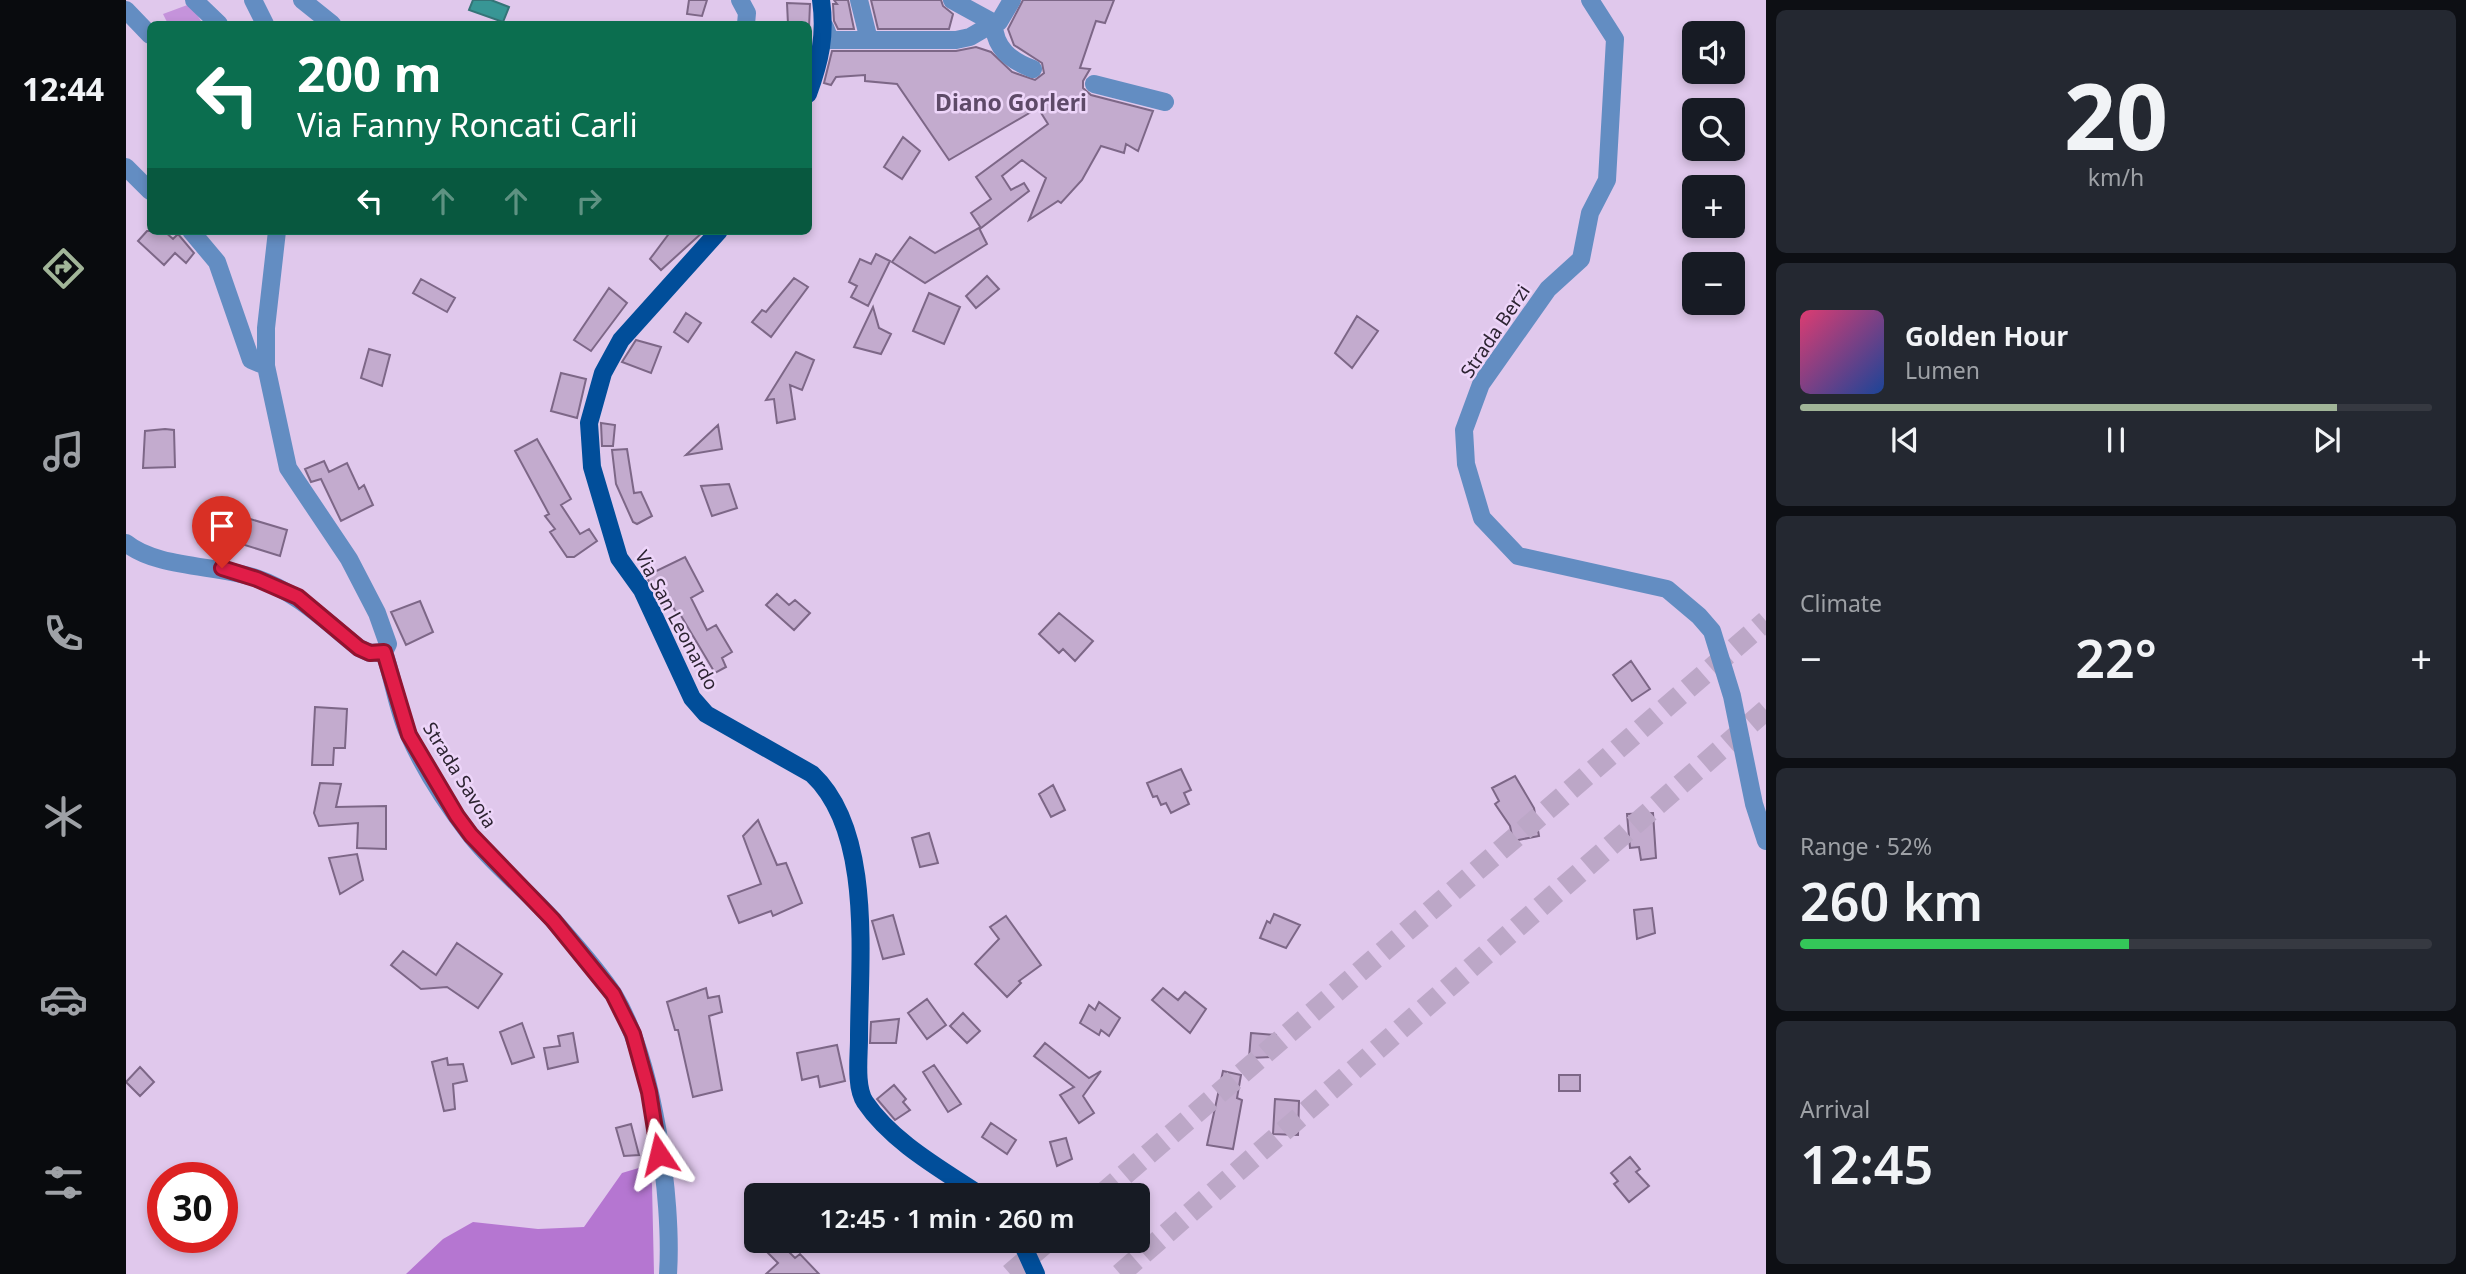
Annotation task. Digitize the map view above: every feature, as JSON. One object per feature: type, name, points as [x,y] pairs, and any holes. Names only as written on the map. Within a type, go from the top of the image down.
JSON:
[{"type":"main road","points":[[812,83],[821,59],[825,27],[821,0]]},
{"type":"main road","name":"Via San Leonardo","points":[[715,235],[621,340],[603,373],[589,423],[592,467],[602,506],[619,558],[642,590],[692,698],[706,714],[812,774],[823,784],[839,813],[853,855],[858,902],[859,1068],[863,1100],[914,1150],[962,1183]]},
{"type":"main road","points":[[1026,1253],[1036,1274]]},
{"type":"street","points":[[194,0],[216,21]]},
{"type":"street","points":[[253,0],[264,21]]},
{"type":"street","points":[[302,0],[328,21]]},
{"type":"street","points":[[740,0],[747,13],[746,21]]},
{"type":"street","points":[[859,0],[870,40]]},
{"type":"street","points":[[952,0],[994,23]]},
{"type":"street","points":[[825,27],[830,40],[964,39],[999,22],[1012,0]]},
{"type":"street","name":"Strada Berzi","points":[[1590,0],[1615,39],[1607,180],[1590,213],[1581,259],[1548,289],[1522,330],[1481,384],[1464,430],[1466,464],[1482,518],[1518,556],[1667,589],[1712,631],[1728,683],[1754,804],[1766,841]]},
{"type":"street","points":[[126,10],[147,32]]},
{"type":"street","points":[[994,23],[995,38],[1001,48],[1018,63],[1033,69]]},
{"type":"street","points":[[1094,84],[1164,102]]},
{"type":"street","points":[[126,167],[147,188]]},
{"type":"street","points":[[194,235],[217,261],[251,360],[266,366]]},
{"type":"street","name":"Strada Savoia","points":[[278,235],[266,328],[266,366],[288,468],[355,570],[377,613],[388,644],[384,652],[409,735],[457,816],[471,835],[553,920],[613,994],[633,1034],[649,1092],[659,1154],[670,1245],[668,1274]]},
{"type":"street","points":[[126,543],[138,554],[222,568],[257,579],[298,597],[359,648],[370,653],[384,652]]},
{"type":"shaded area","points":[[473,0],[491,0],[509,7],[503,21],[469,10]]},
{"type":"shaded area","points":[[190,4],[201,21],[166,21],[163,14]]},
{"type":"shaded area","points":[[642,1167],[650,1170],[652,1185],[654,1274],[406,1274],[443,1239],[473,1222],[538,1229],[584,1227],[622,1173]]},
{"type":"building","points":[[689,0],[707,0],[702,16],[687,14]]},
{"type":"building","points":[[834,0],[848,0],[854,29],[838,29],[834,21],[833,4],[837,4]]},
{"type":"building","points":[[871,0],[941,0],[943,6],[953,14],[949,29],[878,29]]},
{"type":"building","points":[[1023,0],[1114,0],[1105,23],[1096,21],[1080,68],[1090,69],[1083,81],[1083,88],[1091,95],[1153,111],[1138,151],[1126,144],[1124,153],[1101,146],[1082,180],[1061,203],[1058,201],[1029,220],[1046,178],[1022,160],[1002,176],[1011,190],[1024,183],[1029,191],[981,228],[971,213],[991,199],[976,177],[1048,124],[1038,108],[949,160],[897,84],[865,81],[865,75],[836,77],[831,85],[824,83],[832,51],[956,51],[976,47],[991,52],[1012,72],[1035,80],[1044,73],[1042,63],[1014,45],[1008,29]]},
{"type":"building","points":[[787,3],[810,4],[809,21],[788,21]]},
{"type":"building","points":[[903,137],[920,151],[902,179],[884,167]]},
{"type":"building","points":[[979,228],[987,244],[925,283],[892,262],[910,237],[935,253]]},
{"type":"building","points":[[147,231],[147,235],[168,235],[173,239],[179,235],[194,253],[186,263],[175,253],[164,265],[138,241]]},
{"type":"building","points":[[668,235],[700,235],[661,270],[650,259]]},
{"type":"building","points":[[876,254],[890,261],[868,306],[851,297],[857,286],[849,282],[860,259],[871,264]]},
{"type":"building","points":[[987,276],[999,289],[976,308],[966,296]]},
{"type":"building","points":[[794,278],[808,287],[771,337],[752,322],[762,310],[766,312]]},
{"type":"building","points":[[421,279],[455,298],[447,312],[413,293]]},
{"type":"building","points":[[609,288],[627,303],[591,351],[574,340]]},
{"type":"building","points":[[929,293],[960,307],[944,344],[913,331]]},
{"type":"building","points":[[873,307],[879,328],[891,334],[881,354],[854,347]]},
{"type":"building","points":[[686,313],[701,323],[688,342],[674,332]]},
{"type":"building","points":[[1357,316],[1378,331],[1352,368],[1335,353]]},
{"type":"building","points":[[636,340],[661,347],[651,373],[622,362]]},
{"type":"building","points":[[369,349],[390,355],[382,386],[361,378]]},
{"type":"building","points":[[796,352],[814,360],[802,390],[790,385],[795,419],[777,423],[774,399],[766,400]]},
{"type":"building","points":[[561,373],[586,379],[577,418],[551,411]]},
{"type":"building","points":[[601,423],[615,425],[613,446],[602,446]]},
{"type":"building","points":[[718,425],[722,449],[686,455]]},
{"type":"building","points":[[174,430],[175,467],[143,468],[145,431]]},
{"type":"building","points":[[537,439],[571,499],[561,505],[580,534],[589,529],[597,541],[574,557],[567,557],[550,532],[555,529],[545,516],[549,514],[515,451]]},
{"type":"building","points":[[627,449],[634,493],[641,492],[652,516],[637,524],[633,522],[616,484],[612,450]]},
{"type":"building","points":[[324,461],[329,472],[347,463],[359,489],[364,485],[373,505],[341,521],[321,479],[311,482],[305,469]]},
{"type":"building","points":[[729,484],[737,508],[712,516],[701,486]]},
{"type":"building","points":[[237,515],[287,530],[280,556],[229,540]]},
{"type":"building","points":[[685,557],[703,591],[691,598],[707,630],[716,625],[732,652],[722,658],[726,667],[715,673],[680,614],[678,615],[671,604],[663,607],[646,576]]},
{"type":"building","points":[[777,594],[789,605],[795,600],[810,613],[794,630],[766,605]]},
{"type":"building","points":[[420,601],[433,632],[406,645],[391,612]]},
{"type":"building","points":[[1059,613],[1093,641],[1075,661],[1063,649],[1059,653],[1039,634]]},
{"type":"building","points":[[1631,661],[1650,689],[1632,701],[1613,675]]},
{"type":"building","points":[[315,707],[347,709],[345,748],[334,748],[333,765],[312,765]]},
{"type":"building","points":[[1181,769],[1191,790],[1184,793],[1189,804],[1171,813],[1166,803],[1161,805],[1157,796],[1153,797],[1147,783]]},
{"type":"building","points":[[1515,776],[1534,808],[1539,836],[1513,841],[1510,826],[1495,804],[1499,801],[1492,788]]},
{"type":"building","points":[[320,783],[341,784],[336,807],[386,806],[386,849],[357,848],[358,823],[319,826],[314,813]]},
{"type":"building","points":[[1053,785],[1065,810],[1051,817],[1039,794]]},
{"type":"building","points":[[1653,813],[1656,858],[1641,860],[1639,847],[1630,848],[1627,814]]},
{"type":"building","points":[[758,820],[777,865],[786,863],[802,903],[773,916],[771,911],[739,923],[728,896],[761,884],[743,836]]},
{"type":"building","points":[[929,833],[938,863],[920,867],[912,838]]},
{"type":"building","points":[[357,854],[363,880],[340,894],[329,858]]},
{"type":"building","points":[[1652,908],[1655,933],[1637,939],[1634,910]]},
{"type":"building","points":[[1274,914],[1300,925],[1286,948],[1260,938],[1267,921],[1270,923]]},
{"type":"building","points":[[893,915],[904,954],[883,959],[872,921]]},
{"type":"building","points":[[1006,916],[1041,965],[1019,981],[1021,983],[1007,997],[975,964],[999,939],[990,927]]},
{"type":"building","points":[[457,943],[502,974],[478,1008],[447,987],[421,989],[391,965],[403,951],[436,975]]},
{"type":"building","points":[[706,988],[708,998],[719,996],[722,1012],[709,1016],[722,1090],[693,1097],[678,1030],[675,1030],[667,1002]]},
{"type":"building","points":[[1163,988],[1178,1000],[1185,992],[1206,1009],[1190,1033],[1152,1000]]},
{"type":"building","points":[[927,999],[946,1025],[927,1039],[908,1013]]},
{"type":"building","points":[[1099,1002],[1120,1018],[1109,1036],[1101,1030],[1099,1035],[1080,1023],[1089,1005],[1095,1010]]},
{"type":"building","points":[[963,1013],[980,1031],[967,1043],[950,1026]]},
{"type":"building","points":[[899,1019],[896,1043],[870,1043],[871,1022]]},
{"type":"building","points":[[522,1023],[534,1057],[512,1064],[500,1032]]},
{"type":"building","points":[[573,1033],[578,1062],[548,1069],[544,1048],[560,1046],[558,1036]]},
{"type":"building","points":[[1251,1033],[1276,1035],[1274,1057],[1249,1058]]},
{"type":"building","points":[[1045,1043],[1089,1078],[1101,1071],[1083,1096],[1094,1113],[1079,1123],[1060,1095],[1074,1087],[1034,1056]]},
{"type":"building","points":[[837,1045],[845,1081],[820,1087],[818,1076],[802,1080],[797,1053]]},
{"type":"building","points":[[447,1058],[448,1065],[463,1064],[467,1081],[453,1084],[455,1109],[444,1111],[432,1062]]},
{"type":"building","points":[[934,1065],[961,1104],[948,1112],[923,1072]]},
{"type":"building","points":[[140,1067],[154,1082],[140,1096],[126,1082]]},
{"type":"building","points":[[1223,1071],[1241,1075],[1237,1098],[1242,1100],[1233,1149],[1207,1145]]},
{"type":"building","points":[[1559,1075],[1580,1075],[1580,1091],[1559,1091]]},
{"type":"building","points":[[894,1085],[906,1099],[903,1102],[910,1110],[895,1120],[877,1099]]},
{"type":"building","points":[[1275,1099],[1299,1101],[1298,1135],[1273,1134]]},
{"type":"building","points":[[991,1123],[1016,1140],[1007,1154],[982,1137]]},
{"type":"building","points":[[631,1124],[639,1155],[624,1156],[616,1128]]},
{"type":"building","points":[[1066,1138],[1072,1159],[1057,1166],[1050,1142]]},
{"type":"building","points":[[1630,1157],[1640,1169],[1636,1172],[1649,1186],[1629,1202],[1614,1184],[1618,1181],[1611,1173]]},
{"type":"building","points":[[768,1253],[790,1253],[795,1258],[800,1254],[819,1274],[766,1274],[778,1263]]},
{"type":"tunnel","points":[[1115,1183],[1766,621]]},
{"type":"tunnel","points":[[1120,1274],[1766,710]]},
{"type":"tunnel","points":[[1010,1274],[1034,1253]]},
{"type":"district","name":"Diano Gorleri","points":[[1011,103]]},
{"type":"route","points":[[222,568],[257,579],[298,597],[359,648],[370,653],[384,652],[409,735],[457,816],[471,835],[553,920],[613,994],[633,1034],[649,1092],[659,1154]]}]
